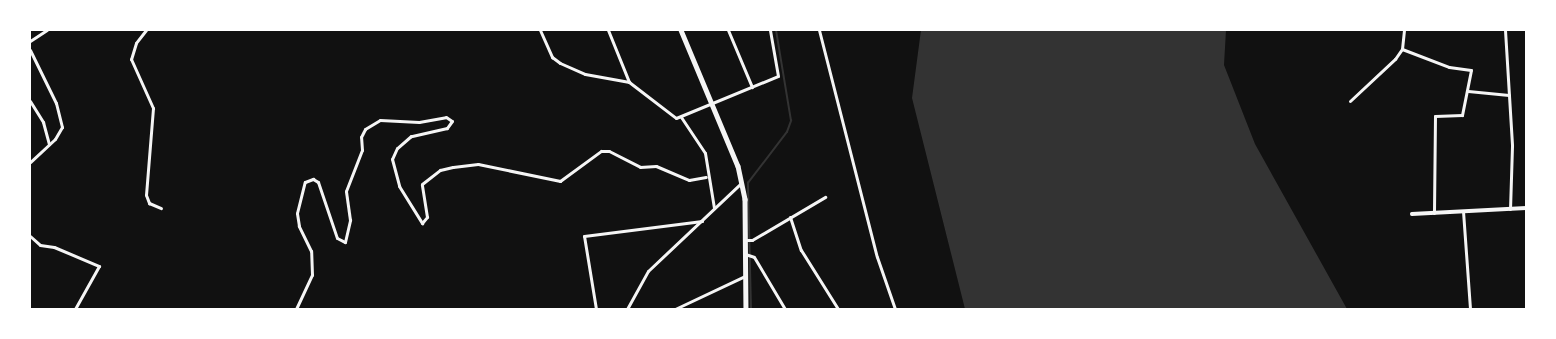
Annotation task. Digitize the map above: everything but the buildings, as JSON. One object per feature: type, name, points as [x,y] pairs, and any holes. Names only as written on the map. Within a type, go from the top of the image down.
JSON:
[{"type":"main road","points":[[682,30],[712,104],[741,183],[746,254],[746,309]]},
{"type":"street","points":[[30,41],[47,30]]},
{"type":"street","points":[[146,30],[136,43],[131,59],[153,108],[146,195],[149,203],[161,208]]},
{"type":"street","points":[[540,30],[552,57],[560,63],[585,74],[629,82],[676,118],[778,76],[770,30]]},
{"type":"street","points":[[608,30],[629,82]]},
{"type":"street","points":[[728,30],[752,87]]},
{"type":"street","points":[[819,30],[877,257],[895,309]]},
{"type":"street","points":[[1350,101],[1402,49],[1404,30]]},
{"type":"street","points":[[1505,30],[1509,94],[1510,209]]},
{"type":"street","points":[[1402,49],[1449,67],[1471,70],[1462,115],[1435,116],[1434,213]]},
{"type":"street","points":[[30,50],[61,116],[62,127],[30,162]]},
{"type":"street","points":[[1468,91],[1509,94]]},
{"type":"street","points":[[30,101],[43,122],[48,144]]},
{"type":"street","points":[[296,309],[312,275],[311,251],[298,226],[297,213],[305,182],[312,179],[318,182],[337,238],[345,242],[350,220],[346,191],[362,150],[361,137],[365,129],[380,120],[419,122],[446,117],[452,121],[448,128],[411,136],[397,148],[392,159],[399,186],[422,224],[427,217],[422,184],[440,170],[453,167],[478,164],[560,181],[601,151],[609,151],[640,167],[656,166],[689,180],[706,177]]},
{"type":"street","points":[[681,117],[705,153],[706,177],[714,208]]},
{"type":"street","points":[[627,309],[648,271],[741,183]]},
{"type":"street","points":[[745,240],[752,240],[825,197]]},
{"type":"street","points":[[1412,214],[1526,208]]},
{"type":"street","points":[[1463,211],[1470,309]]},
{"type":"street","points":[[790,217],[802,250],[838,309]]},
{"type":"street","points":[[596,309],[584,236],[702,221]]},
{"type":"street","points":[[30,236],[40,245],[54,246],[99,266],[75,309]]},
{"type":"street","points":[[746,254],[754,257],[785,309]]},
{"type":"street","points":[[675,309],[746,276]]},
{"type":"shaded area","points":[[921,30],[1226,30],[1224,65],[1255,144],[1347,309],[965,309],[912,98]]},
{"type":"waterway","points":[[751,309],[748,183],[787,132],[791,121],[776,30]]}]
